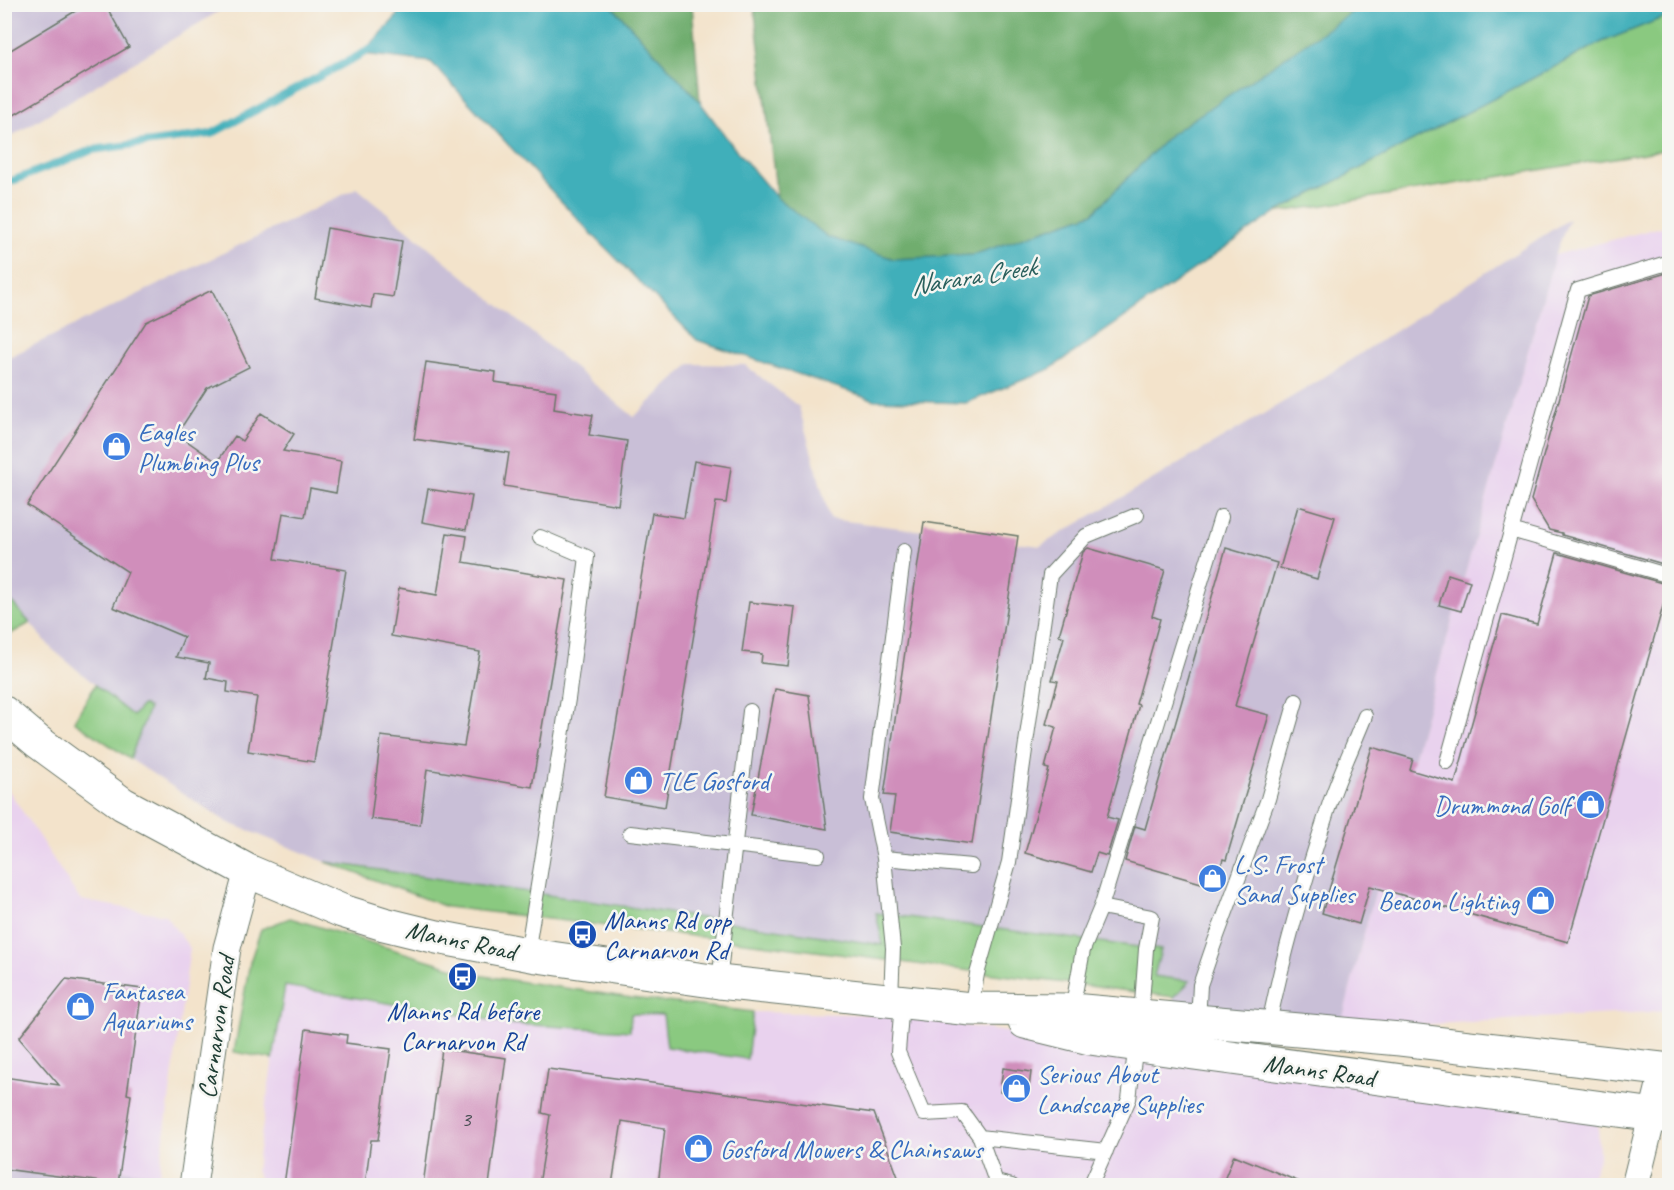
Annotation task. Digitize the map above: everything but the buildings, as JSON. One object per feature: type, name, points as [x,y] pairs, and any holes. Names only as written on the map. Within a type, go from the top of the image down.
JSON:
[{"type":"main road","name":"Manns Road","points":[[4,713],[37,741],[123,804],[248,871],[342,911],[437,937],[527,954],[719,982],[971,1009],[1071,1010],[1138,1031],[1661,1115]]},
{"type":"main road","name":"Manns Road","points":[[971,1009],[1090,1038],[1198,1022],[1400,1039],[1667,1069]]},
{"type":"street","name":"Carnarvon Road","points":[[193,1185],[227,948],[248,871]]},
{"type":"street","points":[[1635,1185],[1661,1115],[1667,1069]]},
{"type":"lane","points":[[1447,762],[1578,290],[1670,262]]},
{"type":"lane","points":[[971,1009],[976,974],[1009,862],[1050,575],[1086,536],[1137,515]]},
{"type":"lane","points":[[1071,1010],[1083,950],[1101,907],[1221,517]]},
{"type":"lane","points":[[1511,530],[1670,576]]},
{"type":"lane","points":[[527,954],[568,699],[587,557],[540,537]]},
{"type":"lane","points":[[904,551],[872,799],[884,858],[893,948],[898,1052],[924,1114],[962,1112],[980,1137],[996,1182],[1012,1185]]},
{"type":"lane","points":[[1198,1022],[1200,985],[1268,799],[1296,701]]},
{"type":"lane","points":[[719,982],[750,711]]},
{"type":"lane","points":[[1268,1028],[1287,945],[1326,813],[1365,716]]},
{"type":"lane","points":[[630,833],[818,855]]},
{"type":"lane","points":[[884,858],[971,866]]},
{"type":"lane","points":[[1090,1185],[1130,1100],[1146,948],[1152,917],[1101,907]]},
{"type":"lane","points":[[980,1137],[1106,1150]]},
{"type":"shaded area","points":[[5,5],[220,5],[221,10],[5,140]]},
{"type":"shaded area","points":[[357,188],[634,417],[690,364],[745,365],[799,407],[830,519],[1040,546],[1307,388],[1569,219],[1555,255],[1366,925],[1340,1029],[1172,1013],[1174,997],[1190,981],[1153,976],[1160,949],[877,913],[883,945],[326,862],[227,822],[130,759],[149,708],[142,705],[133,716],[52,649],[5,593],[5,359]]},
{"type":"shaded area","points":[[1669,225],[1669,1011],[1340,1029],[1366,925],[1555,255]]},
{"type":"shaded area","points":[[4,783],[80,900],[165,915],[190,948],[159,1174],[5,1158]]},
{"type":"shaded area","points":[[284,985],[630,1031],[631,1014],[664,1015],[747,1058],[753,1012],[893,1015],[1086,1044],[1598,1112],[1599,1158],[1589,1186],[262,1186],[256,1170]]},
{"type":"shaded area","points":[[5,1158],[159,1174],[158,1185],[5,1186]]},
{"type":"green space","points":[[692,5],[700,102],[612,6]]},
{"type":"green space","points":[[754,5],[1363,5],[1171,134],[1093,213],[973,255],[894,259],[828,237],[777,198]]},
{"type":"green space","points":[[1669,15],[1669,149],[1275,213],[1602,42]]},
{"type":"green space","points":[[4,593],[30,623],[5,637],[4,637]]},
{"type":"green space","points":[[95,685],[133,716],[142,705],[149,708],[130,759],[74,721]]},
{"type":"green space","points":[[326,862],[883,945],[876,913],[1161,950],[1154,976],[1190,981],[1174,997],[753,943],[447,907]]},
{"type":"green space","points":[[290,918],[477,975],[632,998],[753,1012],[747,1059],[667,1047],[663,1015],[631,1014],[630,1031],[514,1024],[285,986],[273,1059],[234,1052],[250,962],[261,929]]},
{"type":"water","name":"Narara Creek","points":[[1669,4],[1670,15],[1602,42],[1275,213],[1050,369],[966,403],[875,400],[697,340],[586,228],[431,62],[362,54],[398,15],[391,5],[611,5],[700,102],[732,145],[777,198],[828,237],[894,259],[973,255],[1093,213],[1171,134],[1363,5]]},
{"type":"waterway","points":[[4,184],[92,150],[211,134],[371,49]]},
{"type":"place","name":"Eagles Plumbing Plus","points":[[117,447]]},
{"type":"place","name":"TLE Gosford","points":[[638,781]]},
{"type":"place","name":"Drummond Golf","points":[[1591,805]]},
{"type":"place","name":"L.S. Frost Sand Supplies","points":[[1213,879]]},
{"type":"place","name":"Beacon Lighting","points":[[1540,901]]},
{"type":"place","name":"Manns Rd opp Carnarvon Rd","points":[[583,935]]},
{"type":"place","name":"Manns Rd before Carnarvon Rd","points":[[463,977]]},
{"type":"place","name":"Fantasea Aquariums","points":[[81,1006]]},
{"type":"place","name":"Serious About Landscape Supplies","points":[[1016,1089]]},
{"type":"place","name":"Gosford Mowers & Chainsaws","points":[[699,1149]]}]
